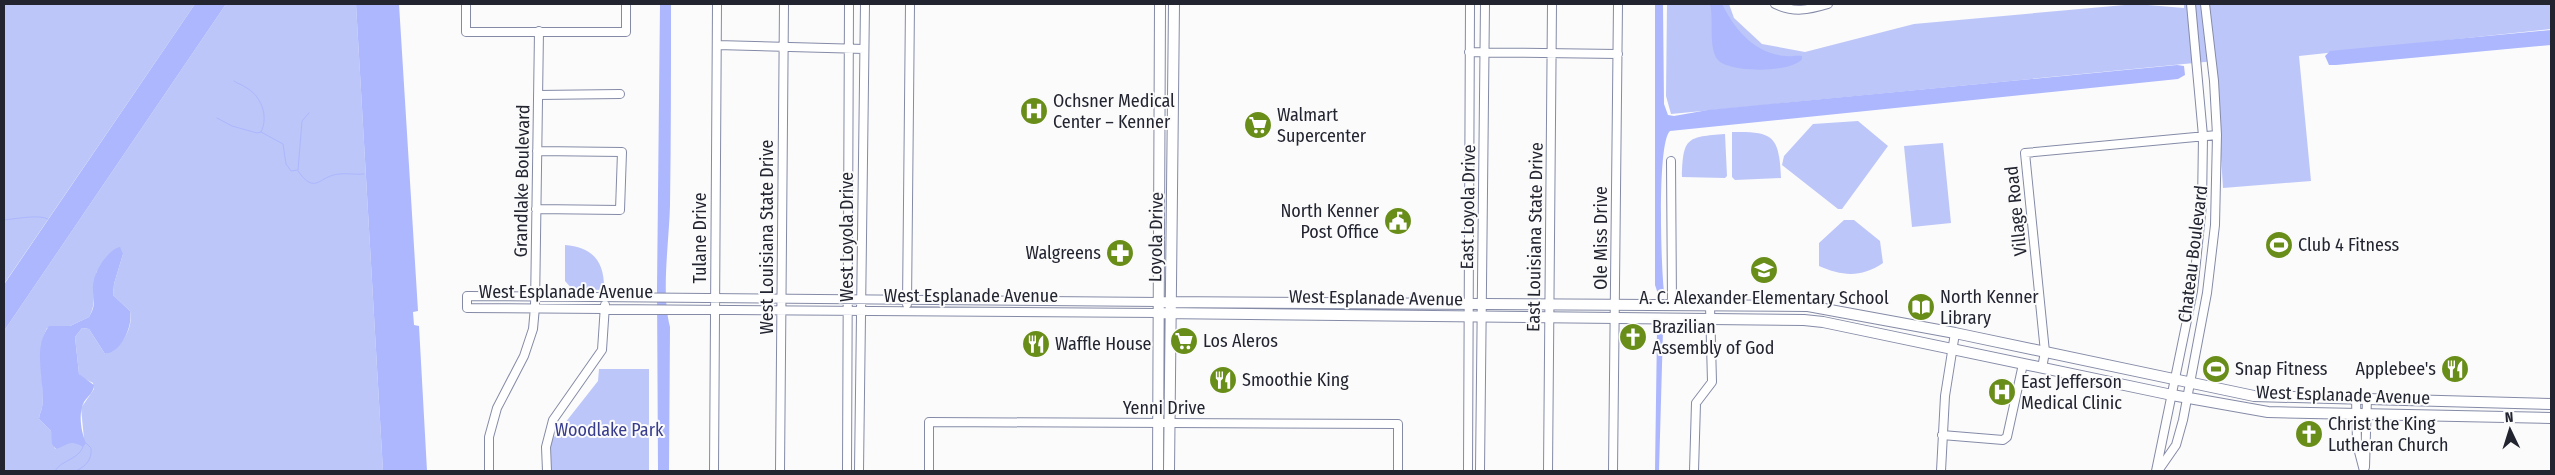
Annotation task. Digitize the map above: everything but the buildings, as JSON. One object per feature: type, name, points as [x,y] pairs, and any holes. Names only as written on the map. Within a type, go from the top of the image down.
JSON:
[{"type":"main road","name":"Loyola Drive","points":[[1158,471],[1160,4]]},
{"type":"main road","name":"Loyola Drive","points":[[1169,471],[1174,4]]},
{"type":"main road","points":[[1160,60],[1174,60]]},
{"type":"main road","points":[[1252,302],[1252,314]]},
{"type":"main road","name":"West Esplanade Avenue","points":[[1159,307],[1252,302],[1793,305],[1822,307],[2254,396],[2356,397],[2548,404]]},
{"type":"main road","points":[[1308,302],[1308,314]]},
{"type":"main road","points":[[1365,302],[1365,314]]},
{"type":"main road","points":[[1426,302],[1426,314]]},
{"type":"main road","points":[[1736,305],[1743,320]]},
{"type":"main road","points":[[1782,320],[1790,312],[1793,305]]},
{"type":"main road","name":"West Esplanade Avenue","points":[[1171,307],[1252,314],[1615,316],[1823,322],[2186,398],[2261,410],[2279,412],[2551,418]]},
{"type":"main road","points":[[1159,336],[1171,336]]},
{"type":"main road","points":[[1982,356],[1992,352],[1994,346],[1987,340]]},
{"type":"main road","points":[[2013,346],[2008,347],[2004,351],[2004,356],[2018,363]]},
{"type":"main road","points":[[2068,373],[2093,373],[2104,365]]},
{"type":"main road","points":[[2103,380],[2110,372],[2124,369]]},
{"type":"main road","points":[[2116,382],[2121,374],[2146,374]]},
{"type":"main road","points":[[2225,404],[2246,404],[2254,396]]},
{"type":"main road","points":[[2261,410],[2265,402],[2296,397]]},
{"type":"main road","points":[[2279,412],[2308,407],[2314,397]]},
{"type":"main road","points":[[2464,401],[2464,416]]},
{"type":"main road","points":[[2507,417],[2506,410],[2511,406],[2548,404]]},
{"type":"street","points":[[466,4],[466,32],[626,32],[626,4]]},
{"type":"street","name":"Tulane Drive","points":[[714,471],[717,4]]},
{"type":"street","name":"West Louisiana State Drive","points":[[780,471],[784,4]]},
{"type":"street","name":"West Loyola Drive","points":[[846,471],[849,4]]},
{"type":"street","name":"West Loyola Drive","points":[[859,471],[865,4]]},
{"type":"street","points":[[908,312],[910,4]]},
{"type":"street","name":"East Loyola Drive","points":[[1468,471],[1470,4]]},
{"type":"street","name":"East Loyola Drive","points":[[1480,471],[1485,4]]},
{"type":"street","name":"East Louisiana State Drive","points":[[1548,471],[1552,4]]},
{"type":"street","name":"Ole Miss Drive","points":[[1613,471],[1618,4]]},
{"type":"street","points":[[1775,4],[1787,10],[1798,11],[1828,4]]},
{"type":"street","name":"Chateau Boulevard","points":[[2157,471],[2161,442],[2176,380],[2193,291],[2202,205],[2203,136],[2191,4]]},
{"type":"street","name":"Chateau Boulevard","points":[[2157,471],[2176,445],[2206,293],[2216,205],[2217,135],[2214,81],[2205,4]]},
{"type":"street","name":"Grandlake Boulevard","points":[[489,471],[489,438],[497,408],[524,356],[532,329],[535,307],[539,31]]},
{"type":"street","points":[[717,45],[864,49]]},
{"type":"street","points":[[1469,52],[1618,54]]},
{"type":"street","points":[[2196,56],[2210,56]]},
{"type":"street","points":[[538,95],[620,94]]},
{"type":"street","name":"Village Road","points":[[2042,368],[2045,352],[2025,153],[2217,135]]},
{"type":"street","points":[[536,209],[620,210],[622,152],[537,151]]},
{"type":"street","points":[[1671,161],[1672,304]]},
{"type":"street","points":[[2203,186],[2217,186]]},
{"type":"street","points":[[2202,205],[2216,205]]},
{"type":"street","points":[[2193,291],[2206,293]]},
{"type":"street","name":"West Esplanade Avenue","points":[[467,296],[782,297],[1159,307],[908,312],[651,308],[467,308],[467,296]]},
{"type":"street","points":[[547,471],[546,447],[554,420],[602,350],[606,308],[605,296]]},
{"type":"street","points":[[1694,471],[1696,403],[1710,387],[1713,375],[1710,306]]},
{"type":"street","points":[[1941,471],[1945,396],[1955,333]]},
{"type":"street","points":[[1942,435],[2003,440],[2008,437],[2018,363]]},
{"type":"street","points":[[2356,397],[2362,414]]},
{"type":"street","points":[[2364,471],[2357,444],[2367,398]]},
{"type":"street","name":"Yenni Drive","points":[[929,471],[929,422],[1398,424],[1398,471]]},
{"type":"street","points":[[2161,442],[2176,445]]},
{"type":"green space","points":[[4,4],[195,4],[4,284]]},
{"type":"green space","points":[[226,4],[356,4],[383,471],[4,471],[4,331]],"holes":[[[123,254],[114,284],[113,295],[130,311],[131,318],[128,331],[121,343],[105,354],[89,329],[82,328],[75,337],[79,374],[93,383],[94,389],[81,408],[84,439],[69,441],[55,449],[51,431],[39,419],[43,398],[41,358],[43,338],[47,328],[70,326],[89,317],[93,306],[94,283],[97,271]]]},
{"type":"green space","points":[[1667,4],[1729,4],[1734,18],[1762,44],[1805,52],[1914,24],[2136,4],[2184,8],[2184,4],[2551,4],[2551,29],[2299,56],[2311,181],[2223,188],[2215,61],[1671,114],[1666,96]]},
{"type":"green space","points":[[1858,121],[1888,146],[1842,209],[1838,209],[1782,165],[1784,156],[1813,124]]},
{"type":"green space","points":[[1732,132],[1758,133],[1772,139],[1779,153],[1781,178],[1735,180],[1732,177]]},
{"type":"green space","points":[[1725,134],[1727,176],[1725,178],[1682,177],[1684,154],[1690,142],[1702,136]]},
{"type":"green space","points":[[1943,143],[1951,223],[1912,227],[1904,146]]},
{"type":"green space","points":[[1844,220],[1854,220],[1880,241],[1883,263],[1867,271],[1851,274],[1836,272],[1819,266],[1819,243]]},
{"type":"green space","points":[[565,245],[583,249],[595,258],[602,271],[604,290],[572,289],[565,281]]},
{"type":"green space","name":"Woodlake Park","points":[[599,369],[649,369],[649,471],[550,471],[550,442],[598,381]]},
{"type":"shaded area","points":[[195,4],[226,4],[4,331],[5,283]]},
{"type":"shaded area","points":[[356,4],[399,4],[418,311],[413,312],[414,325],[419,326],[427,471],[383,471]]},
{"type":"shaded area","points":[[660,4],[671,4],[670,206],[666,268],[667,314],[670,327],[669,471],[658,471],[657,289]]},
{"type":"shaded area","points":[[1655,4],[1663,4],[1664,104],[1668,115],[1674,116],[1708,110],[2177,65],[2184,66],[2185,75],[2178,79],[1670,131],[1666,140],[1663,157],[1661,206],[1664,291],[1663,294],[1658,294],[1655,285]]},
{"type":"shaded area","points":[[1710,4],[1722,4],[1733,23],[1756,46],[1775,54],[1802,56],[1802,59],[1796,64],[1786,67],[1760,70],[1724,64],[1718,60],[1713,49]]},
{"type":"shaded area","points":[[2551,30],[2551,45],[2336,65],[2329,65],[2325,56],[2330,51]]},
{"type":"shaded area","points":[[120,247],[123,254],[114,284],[113,295],[130,311],[128,331],[116,349],[105,354],[89,329],[82,328],[75,337],[79,374],[94,385],[92,392],[82,406],[81,412],[82,428],[86,443],[83,447],[72,443],[56,449],[52,444],[51,431],[39,419],[43,398],[40,355],[44,335],[49,326],[70,326],[89,317],[94,302],[93,285],[97,270],[107,255]]},
{"type":"shaded area","points":[[1661,328],[1663,330],[1659,471],[1655,471],[1657,330]]},
{"type":"waterway","points":[[217,118],[232,126],[257,133],[261,132],[264,119],[262,106],[251,91],[234,81]]},
{"type":"waterway","points":[[261,132],[283,144],[286,164],[291,171],[298,170],[302,121],[309,113]]},
{"type":"waterway","points":[[298,171],[304,178],[313,183],[317,183],[332,175],[364,174]]},
{"type":"waterway","points":[[4,220],[33,217],[48,219]]},
{"type":"waterway","points":[[76,471],[83,467],[89,459],[91,448],[86,443]]},
{"type":"waterway","points":[[55,471],[61,464],[77,455],[83,447]]},
{"type":"place","name":"Ochsner Medical Center – Kenner","points":[[1034,111]]},
{"type":"place","name":"Walmart Supercenter","points":[[1258,125]]},
{"type":"place","name":"North Kenner Post Office","points":[[1398,221]]},
{"type":"place","name":"Club 4 Fitness","points":[[2279,245]]},
{"type":"place","name":"Walgreens","points":[[1120,253]]},
{"type":"place","name":"A. C. Alexander Elementary School","points":[[1764,270]]},
{"type":"place","name":"North Kenner Library","points":[[1921,307]]},
{"type":"place","name":"Brazilian Assembly of God","points":[[1633,337]]},
{"type":"place","name":"Los Aleros","points":[[1184,341]]},
{"type":"place","name":"Waffle House","points":[[1036,344]]},
{"type":"place","name":"Snap Fitness","points":[[2216,369]]},
{"type":"place","name":"Applebee's","points":[[2455,369]]},
{"type":"place","name":"Smoothie King","points":[[1223,380]]},
{"type":"place","name":"East Jefferson Medical Clinic","points":[[2002,392]]},
{"type":"place","name":"Christ the King Lutheran Church","points":[[2309,434]]}]
